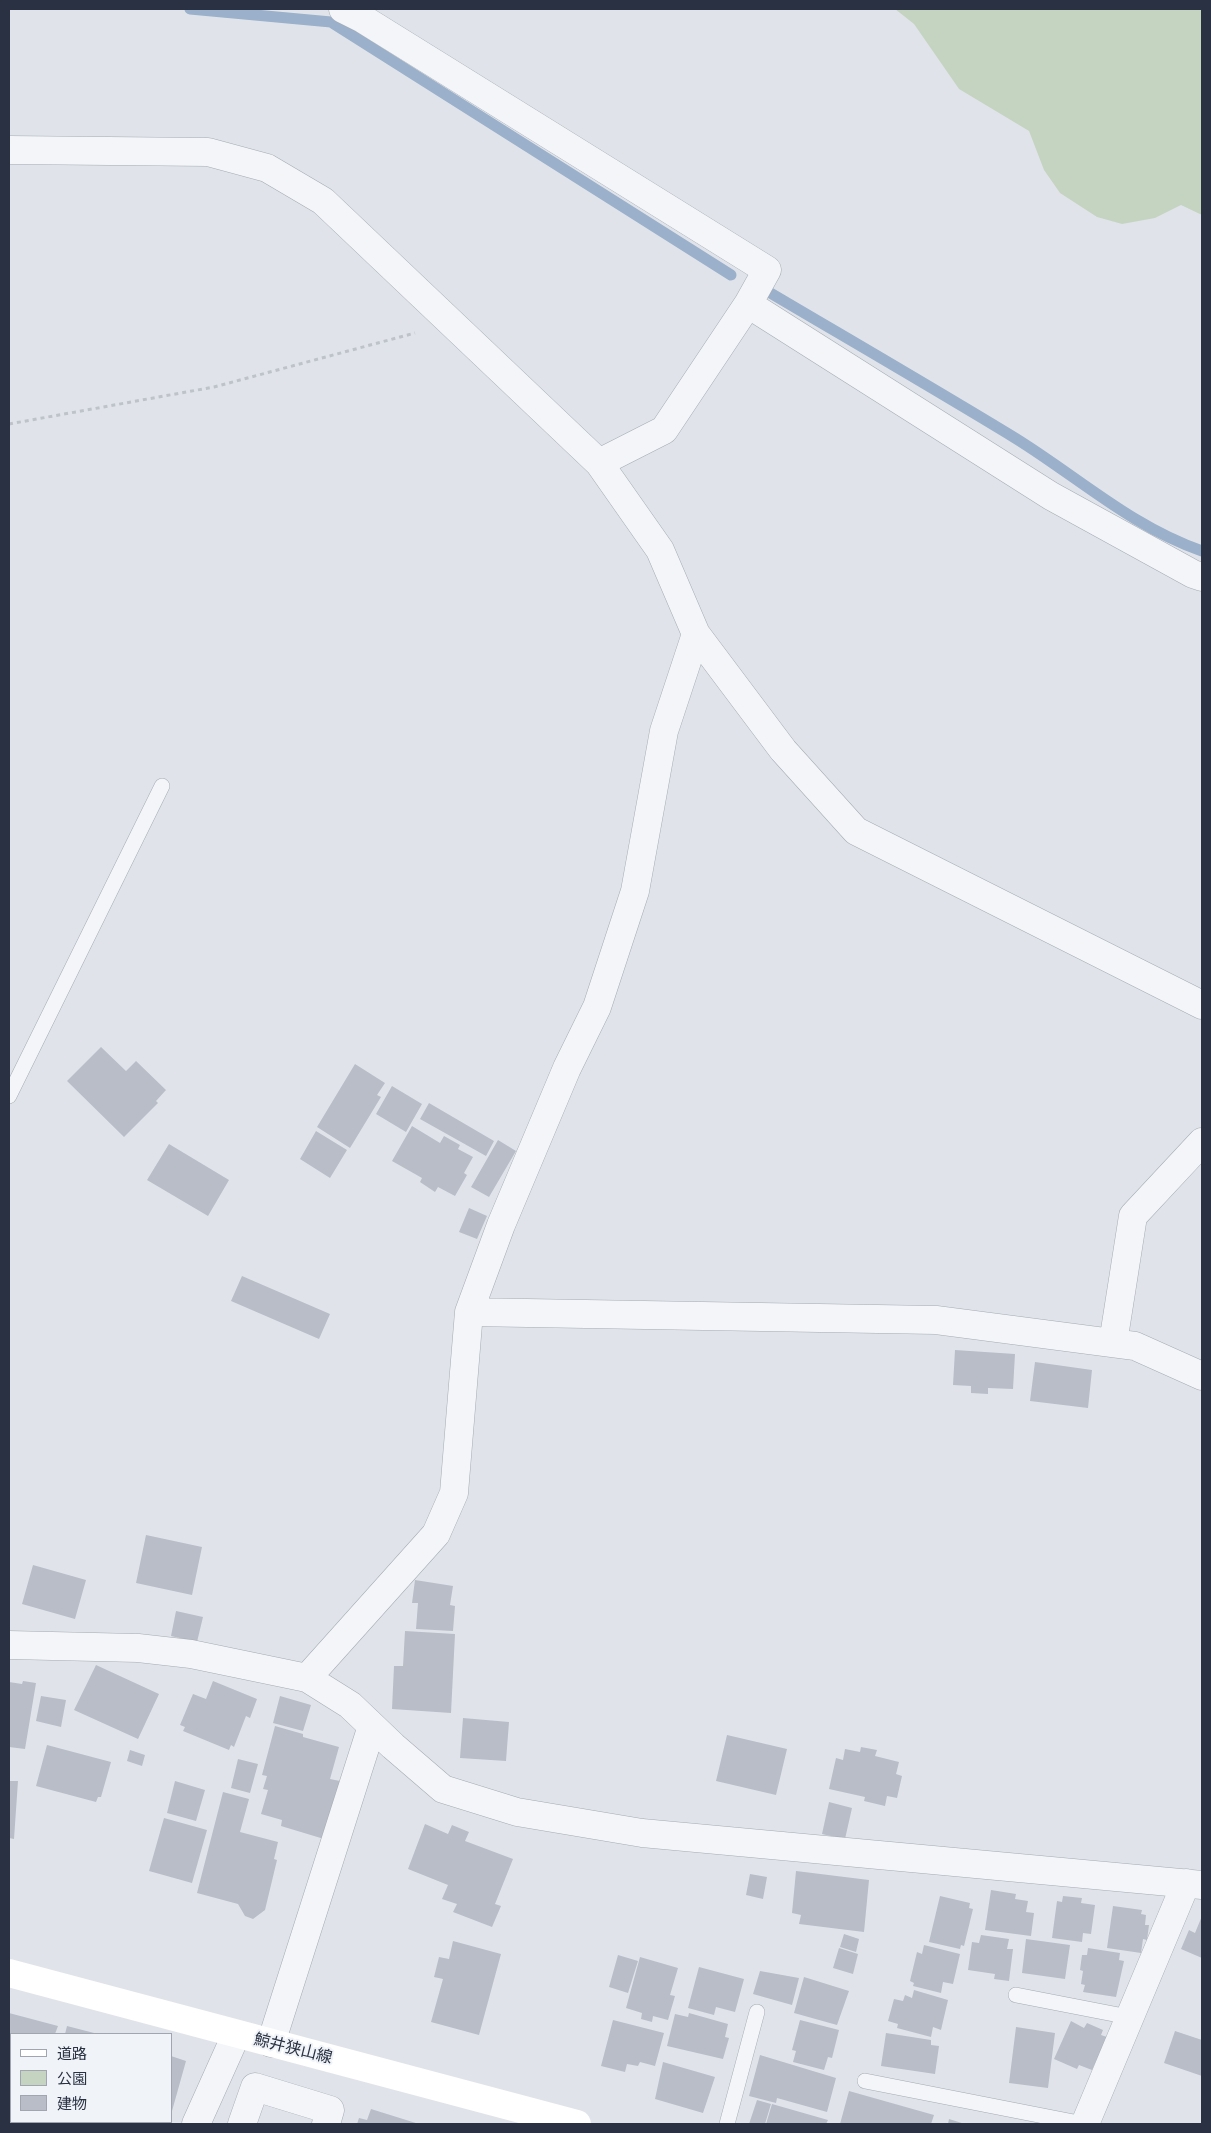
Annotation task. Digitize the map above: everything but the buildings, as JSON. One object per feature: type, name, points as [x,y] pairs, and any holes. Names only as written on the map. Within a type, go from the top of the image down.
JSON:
[{"type":"main road","name":"鯨井狭山線","points":[[9,1973],[236,2035],[577,2124]]},
{"type":"street","points":[[343,9],[363,19],[768,270],[748,304],[664,430],[598,463]]},
{"type":"street","points":[[9,150],[208,152],[267,168],[323,201],[598,463],[660,550],[696,634],[783,750],[856,831],[1202,1005]]},
{"type":"street","points":[[748,304],[1050,496],[1193,574],[1202,577]]},
{"type":"street","points":[[307,1678],[436,1534],[454,1494],[470,1312],[501,1224],[567,1068],[597,1007],[635,890],[664,731],[696,634]]},
{"type":"street","points":[[1113,1343],[1132,1216],[1202,1142]]},
{"type":"street","points":[[470,1312],[936,1320],[1135,1346],[1202,1376]]},
{"type":"street","points":[[9,1645],[156,1650],[192,1654],[307,1678],[350,1705],[443,1789],[517,1812],[642,1833],[1194,1884],[1129,2017],[1085,2124]]},
{"type":"street","points":[[272,2043],[372,1726]]},
{"type":"street","points":[[196,2124],[236,2035]]},
{"type":"street","points":[[242,2124],[255,2087],[330,2110],[326,2124]]},
{"type":"lane","points":[[9,1096],[162,786]]},
{"type":"lane","points":[[1016,1995],[1129,2017]]},
{"type":"lane","points":[[727,2124],[757,2012]]},
{"type":"lane","points":[[865,2081],[1085,2124]]},
{"type":"path","points":[[9,424],[214,387],[450,324]]},
{"type":"green space","points":[[895,9],[1202,9],[1202,215],[1181,205],[1155,218],[1122,224],[1097,217],[1060,193],[1044,170],[1029,131],[959,89],[914,24]]},
{"type":"waterway","points":[[190,9],[331,22],[731,275]]},
{"type":"waterway","points":[[767,291],[1015,438],[1152,529],[1202,551]]}]
